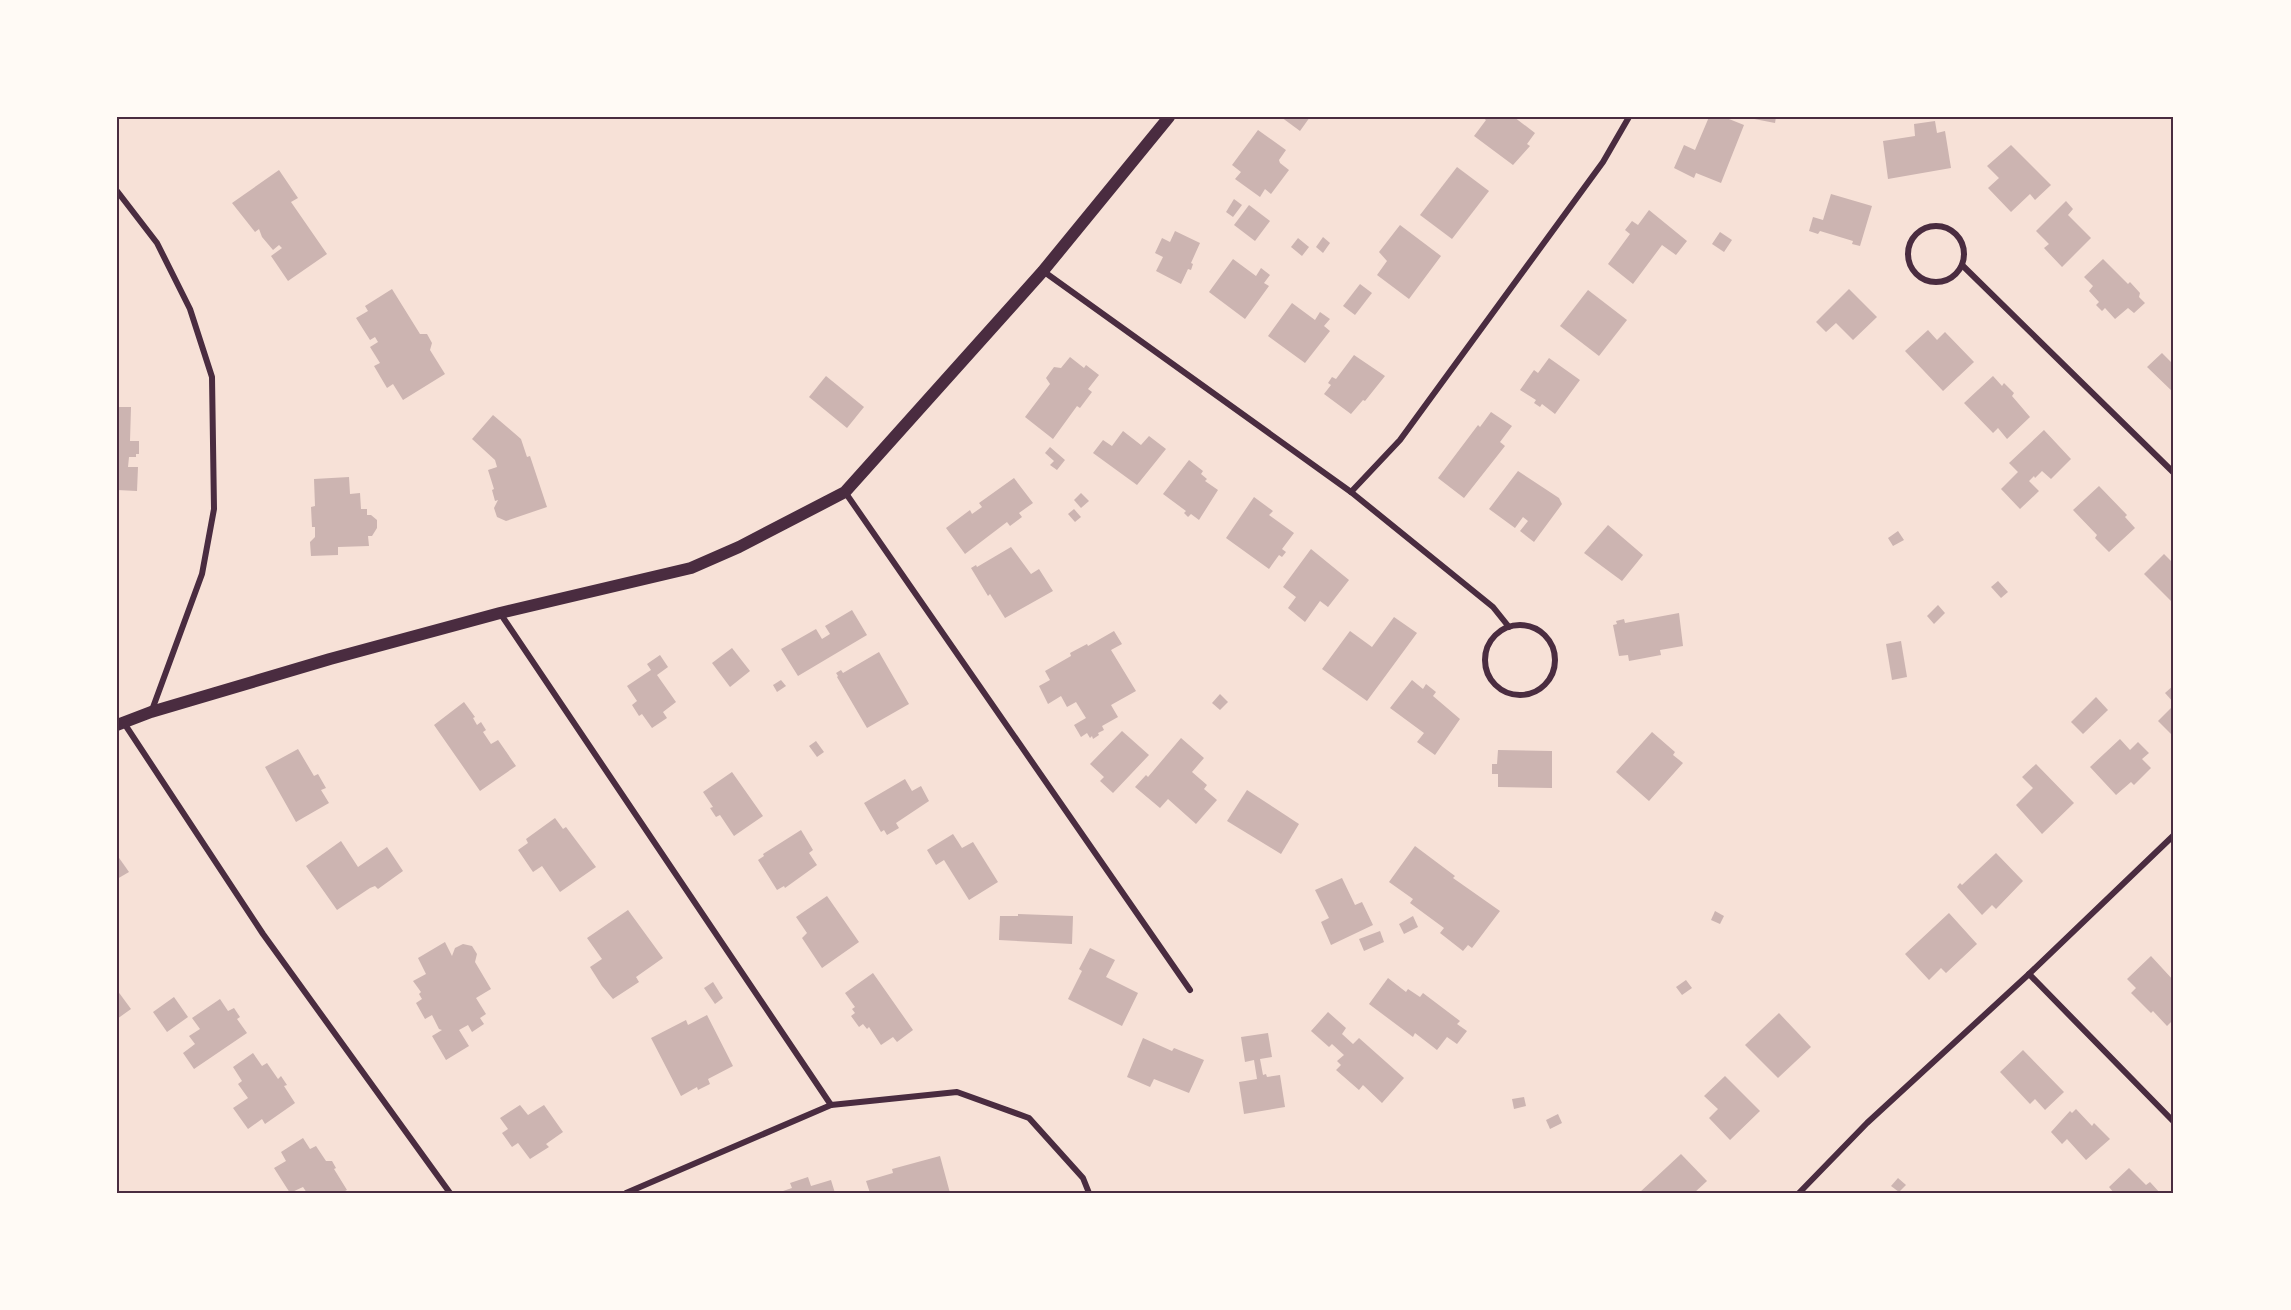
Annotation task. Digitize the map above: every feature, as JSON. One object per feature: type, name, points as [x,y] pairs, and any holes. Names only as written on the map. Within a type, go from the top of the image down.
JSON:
[{"type":"main road","points":[[120,724],[151,712],[330,659],[500,613],[691,568],[739,548],[845,492],[1043,271],[1168,117]]},
{"type":"street","points":[[1350,492],[1400,440],[1603,162],[1629,117]]},
{"type":"street","points":[[117,191],[157,243],[190,309],[212,377],[214,509],[202,574],[151,712]]},
{"type":"street","points":[[1940,226],[1950,230],[1961,241],[1964,250],[1962,265],[1951,278],[1939,282],[1925,280],[1916,274],[1910,264],[1908,251],[1912,240],[1924,228],[1940,226]]},
{"type":"street","points":[[1962,265],[2174,473]]},
{"type":"street","points":[[1043,271],[1350,492],[1494,607],[1509,627]]},
{"type":"street","points":[[845,492],[1190,990]]},
{"type":"street","points":[[500,613],[831,1105]]},
{"type":"street","points":[[1526,625],[1535,628],[1549,640],[1554,651],[1553,671],[1544,685],[1529,694],[1510,693],[1503,690],[1493,683],[1486,667],[1487,646],[1494,636],[1509,627],[1526,625]]},
{"type":"street","points":[[120,724],[263,934],[450,1193]]},
{"type":"street","points":[[1799,1193],[1867,1124],[2029,974],[2174,835]]},
{"type":"street","points":[[2029,974],[2174,1122]]},
{"type":"street","points":[[626,1193],[831,1105],[957,1092],[1029,1118],[1083,1178],[1089,1193]]},
{"type":"building","points":[[1281,117],[1310,117],[1300,131]]},
{"type":"building","points":[[1482,117],[1514,117],[1535,133],[1527,144],[1530,146],[1513,165],[1474,136],[1486,120]]},
{"type":"building","points":[[1709,117],[1724,117],[1744,125],[1721,183],[1696,173],[1694,178],[1674,168],[1684,145],[1695,150]]},
{"type":"building","points":[[1744,117],[1776,117],[1775,123]]},
{"type":"building","points":[[1935,121],[1937,133],[1945,131],[1951,168],[1888,179],[1883,141],[1915,136],[1914,124]]},
{"type":"building","points":[[1258,130],[1286,150],[1279,160],[1289,170],[1271,194],[1265,189],[1260,197],[1235,179],[1241,172],[1232,165]]},
{"type":"building","points":[[2011,145],[2051,185],[2035,200],[2030,194],[2011,212],[1988,188],[1999,178],[1987,166]]},
{"type":"building","points":[[1457,167],[1489,191],[1452,239],[1420,215]]},
{"type":"building","points":[[279,170],[298,198],[291,202],[327,254],[288,281],[271,256],[282,248],[279,245],[273,250],[262,237],[259,229],[255,232],[232,203]]},
{"type":"building","points":[[1831,194],[1872,206],[1860,246],[1852,244],[1853,241],[1820,231],[1818,234],[1809,231],[1813,217],[1823,220]]},
{"type":"building","points":[[1234,199],[1242,205],[1233,217],[1226,212]]},
{"type":"building","points":[[2066,201],[2073,209],[2068,215],[2091,238],[2062,267],[2044,248],[2049,244],[2036,231]]},
{"type":"building","points":[[1249,205],[1270,221],[1255,241],[1234,225]]},
{"type":"building","points":[[1649,210],[1687,241],[1676,255],[1662,245],[1633,284],[1608,264],[1630,234],[1625,230],[1632,221],[1638,225]]},
{"type":"building","points":[[1400,225],[1441,256],[1409,299],[1377,275],[1387,261],[1379,252]]},
{"type":"building","points":[[1175,231],[1200,243],[1191,263],[1193,264],[1191,270],[1188,269],[1181,284],[1156,271],[1163,257],[1155,253],[1162,238],[1170,242]]},
{"type":"building","points":[[1720,232],[1732,240],[1724,252],[1712,244]]},
{"type":"building","points":[[1323,237],[1330,243],[1323,253],[1316,247]]},
{"type":"building","points":[[1298,238],[1309,247],[1302,256],[1291,247]]},
{"type":"building","points":[[1233,259],[1256,276],[1261,268],[1270,275],[1264,283],[1269,286],[1245,319],[1209,292]]},
{"type":"building","points":[[2103,259],[2140,293],[2139,297],[2145,303],[2134,313],[2128,308],[2115,319],[2105,308],[2102,311],[2096,305],[2099,302],[2089,291],[2093,286],[2084,277]]},
{"type":"building","points":[[1360,284],[1372,293],[1355,315],[1343,306]]},
{"type":"building","points":[[392,289],[420,334],[427,334],[432,343],[430,350],[445,374],[403,400],[393,384],[387,388],[374,366],[380,363],[370,347],[378,342],[375,337],[370,340],[356,318],[368,311],[365,306]]},
{"type":"building","points":[[1849,289],[1877,317],[1853,340],[1836,323],[1826,332],[1816,322]]},
{"type":"building","points":[[1588,290],[1627,320],[1599,356],[1560,326]]},
{"type":"building","points":[[1292,303],[1315,320],[1320,312],[1330,319],[1324,326],[1330,331],[1305,363],[1268,336]]},
{"type":"building","points":[[1928,330],[1937,340],[1945,332],[1974,362],[1943,391],[1905,351]]},
{"type":"building","points":[[2162,353],[2172,363],[2174,361],[2174,393],[2147,367]]},
{"type":"building","points":[[1354,355],[1385,376],[1351,414],[1324,394],[1331,385],[1328,383],[1332,377],[1336,379]]},
{"type":"building","points":[[1070,357],[1084,368],[1086,365],[1099,375],[1088,389],[1092,392],[1080,408],[1077,406],[1053,439],[1025,417],[1050,384],[1046,378],[1054,367],[1061,368]]},
{"type":"building","points":[[1549,358],[1580,380],[1555,414],[1542,404],[1540,407],[1534,403],[1536,400],[1520,390],[1534,370],[1538,373]]},
{"type":"building","points":[[826,376],[864,407],[847,428],[809,397]]},
{"type":"building","points":[[1993,376],[2002,386],[2004,383],[2014,393],[2012,396],[2030,417],[2007,439],[1998,428],[1993,433],[1964,403]]},
{"type":"building","points":[[117,407],[131,407],[130,441],[139,441],[139,454],[136,454],[136,457],[129,457],[128,467],[138,467],[137,491],[117,490]]},
{"type":"building","points":[[1491,412],[1512,426],[1500,442],[1505,446],[1464,498],[1438,478],[1478,425],[1480,427]]},
{"type":"building","points":[[493,415],[521,439],[527,457],[530,456],[547,507],[506,521],[497,517],[494,508],[498,500],[495,501],[488,470],[497,467],[495,460],[472,439]]},
{"type":"building","points":[[2044,430],[2071,459],[2051,479],[2042,471],[2035,478],[2034,476],[2029,481],[2039,491],[2020,509],[2001,489],[2018,472],[2009,463]]},
{"type":"building","points":[[1123,431],[1141,445],[1149,436],[1166,449],[1137,485],[1093,453],[1103,440],[1112,446]]},
{"type":"building","points":[[1050,447],[1065,460],[1057,470],[1050,465],[1054,461],[1045,453]]},
{"type":"building","points":[[1189,460],[1203,471],[1201,474],[1207,479],[1205,481],[1218,490],[1199,520],[1191,514],[1188,517],[1184,513],[1186,511],[1163,494]]},
{"type":"building","points":[[1518,471],[1559,498],[1562,504],[1534,542],[1520,531],[1528,521],[1523,517],[1515,528],[1489,509]]},
{"type":"building","points":[[349,477],[350,494],[360,493],[361,509],[367,509],[367,515],[377,520],[377,528],[372,536],[368,536],[369,546],[338,547],[338,555],[311,556],[310,542],[315,537],[311,507],[315,506],[314,479]]},
{"type":"building","points":[[1014,478],[1033,503],[1019,513],[1022,517],[1010,526],[1007,522],[965,554],[946,528],[970,510],[972,514],[982,507],[979,503]]},
{"type":"building","points":[[2099,486],[2127,515],[2125,517],[2135,528],[2109,552],[2095,538],[2097,535],[2073,510]]},
{"type":"building","points":[[1081,493],[1089,501],[1081,508],[1074,500]]},
{"type":"building","points":[[1254,497],[1273,511],[1269,515],[1294,533],[1282,549],[1286,552],[1282,557],[1279,555],[1269,569],[1226,538]]},
{"type":"building","points":[[1074,509],[1081,517],[1075,522],[1068,514]]},
{"type":"building","points":[[1608,525],[1643,555],[1622,581],[1584,553]]},
{"type":"building","points":[[1898,531],[1904,540],[1893,546],[1888,538]]},
{"type":"building","points":[[1011,547],[1031,574],[1039,569],[1053,591],[1005,618],[971,568],[976,565],[977,567]]},
{"type":"building","points":[[1311,549],[1349,580],[1328,607],[1320,601],[1305,622],[1288,608],[1296,597],[1283,587]]},
{"type":"building","points":[[2164,554],[2174,564],[2173,603],[2144,574]]},
{"type":"building","points":[[1998,581],[2008,592],[2001,598],[1991,587]]},
{"type":"building","points":[[1938,605],[1945,613],[1934,624],[1927,616]]},
{"type":"building","points":[[852,610],[867,635],[798,676],[781,649],[816,629],[822,639],[830,634],[825,626]]},
{"type":"building","points":[[1679,613],[1683,646],[1660,650],[1661,655],[1629,661],[1628,655],[1619,656],[1613,625],[1617,624],[1616,621],[1624,619],[1625,623]]},
{"type":"building","points":[[1394,617],[1417,633],[1367,701],[1322,669],[1350,631],[1372,647]]},
{"type":"building","points":[[1114,631],[1122,644],[1111,650],[1136,691],[1111,705],[1118,717],[1102,726],[1104,730],[1098,733],[1099,735],[1093,739],[1087,733],[1081,737],[1074,725],[1086,718],[1076,702],[1067,707],[1061,696],[1048,704],[1039,686],[1050,680],[1045,671],[1071,656],[1070,653]]},
{"type":"building","points":[[1901,641],[1907,677],[1892,680],[1886,644]]},
{"type":"building","points":[[732,648],[750,671],[730,687],[712,663]]},
{"type":"building","points":[[879,652],[909,704],[867,728],[836,673],[841,670],[843,673]]},
{"type":"building","points":[[660,655],[668,667],[657,675],[676,702],[663,712],[667,718],[652,728],[642,714],[639,716],[632,705],[637,701],[627,686],[651,670],[647,664]]},
{"type":"building","points":[[781,680],[786,686],[777,692],[773,685]]},
{"type":"building","points":[[1412,680],[1423,689],[1426,684],[1436,692],[1433,696],[1460,719],[1435,755],[1417,742],[1424,733],[1390,708]]},
{"type":"building","points":[[2174,685],[2174,703],[2165,693]]},
{"type":"building","points":[[1220,694],[1228,702],[1220,710],[1212,703]]},
{"type":"building","points":[[2096,697],[2108,710],[2083,734],[2071,722]]},
{"type":"building","points":[[464,702],[475,717],[473,718],[477,725],[481,722],[486,730],[483,732],[491,744],[498,740],[516,766],[480,791],[434,725]]},
{"type":"building","points":[[2174,705],[2174,737],[2158,721]]},
{"type":"building","points":[[1122,731],[1149,755],[1113,793],[1100,781],[1104,777],[1090,764]]},
{"type":"building","points":[[1652,732],[1675,752],[1673,755],[1683,763],[1649,801],[1616,772]]},
{"type":"building","points":[[1181,738],[1204,758],[1192,772],[1207,785],[1204,789],[1217,800],[1196,824],[1168,799],[1160,808],[1135,787],[1146,775],[1148,777]]},
{"type":"building","points":[[2120,739],[2130,750],[2138,742],[2149,753],[2142,759],[2151,768],[2134,785],[2131,782],[2116,795],[2090,767]]},
{"type":"building","points":[[816,741],[824,752],[817,757],[809,746]]},
{"type":"building","points":[[298,749],[314,776],[318,774],[326,788],[321,790],[329,803],[296,822],[265,767]]},
{"type":"building","points":[[1498,750],[1552,751],[1552,788],[1498,787],[1498,774],[1492,774],[1492,764],[1497,764]]},
{"type":"building","points":[[2036,764],[2074,803],[2042,834],[2016,805],[2033,788],[2022,777]]},
{"type":"building","points":[[732,772],[763,816],[734,836],[720,815],[716,817],[710,808],[713,807],[703,792]]},
{"type":"building","points":[[905,779],[912,791],[921,786],[929,801],[896,823],[899,828],[887,835],[884,830],[881,832],[864,803]]},
{"type":"building","points":[[1247,790],[1299,824],[1281,854],[1227,821]]},
{"type":"building","points":[[555,818],[563,829],[566,827],[596,867],[560,892],[542,866],[533,872],[518,850],[528,843],[526,839]]},
{"type":"building","points":[[801,830],[813,850],[809,853],[817,865],[785,888],[784,886],[777,890],[758,860],[764,856],[763,854]]},
{"type":"building","points":[[953,834],[962,848],[973,842],[998,882],[969,900],[944,860],[936,865],[927,850]]},
{"type":"building","points":[[341,841],[358,867],[387,847],[403,871],[378,889],[375,886],[370,888],[337,910],[306,866]]},
{"type":"building","points":[[1415,846],[1455,876],[1453,878],[1500,911],[1472,948],[1468,945],[1463,951],[1440,933],[1444,928],[1410,903],[1413,899],[1389,882]]},
{"type":"building","points":[[1996,853],[2023,881],[1996,909],[1992,905],[1982,915],[1957,887]]},
{"type":"building","points":[[117,855],[129,872],[117,879]]},
{"type":"building","points":[[1342,878],[1355,905],[1362,902],[1373,925],[1331,945],[1321,922],[1329,918],[1315,890]]},
{"type":"building","points":[[827,896],[859,942],[822,968],[802,938],[807,933],[796,917]]},
{"type":"building","points":[[628,910],[663,958],[636,977],[639,982],[613,999],[590,967],[602,959],[587,938]]},
{"type":"building","points":[[1715,911],[1724,916],[1720,924],[1711,920]]},
{"type":"building","points":[[1949,913],[1977,944],[1946,973],[1941,968],[1929,980],[1905,954]]},
{"type":"building","points":[[1018,914],[1073,916],[1072,944],[999,940],[1000,916],[1018,916]]},
{"type":"building","points":[[1413,916],[1418,927],[1404,934],[1399,924]]},
{"type":"building","points":[[1380,931],[1384,942],[1364,951],[1359,939]]},
{"type":"building","points":[[445,942],[452,956],[455,948],[463,944],[472,946],[477,954],[475,962],[491,989],[476,998],[486,1014],[480,1018],[484,1024],[472,1032],[468,1025],[459,1030],[469,1046],[446,1060],[432,1036],[442,1030],[439,1029],[432,1015],[425,1019],[416,1003],[422,999],[419,994],[421,992],[413,981],[426,974],[418,958]]},
{"type":"building","points":[[1090,948],[1115,960],[1106,977],[1138,993],[1122,1026],[1068,999]]},
{"type":"building","points":[[2151,956],[2174,981],[2174,1019],[2167,1026],[2131,993],[2136,988],[2127,979]]},
{"type":"building","points":[[873,973],[913,1030],[897,1042],[893,1037],[881,1045],[869,1027],[867,1029],[863,1024],[859,1027],[851,1016],[855,1013],[852,1009],[855,1007],[845,993]]},
{"type":"building","points":[[1388,978],[1406,992],[1408,989],[1420,997],[1423,993],[1460,1021],[1457,1024],[1467,1031],[1457,1044],[1447,1037],[1437,1050],[1415,1033],[1413,1037],[1369,1004]]},
{"type":"building","points":[[1686,980],[1692,988],[1682,995],[1676,987]]},
{"type":"building","points":[[713,982],[723,998],[715,1004],[704,988]]},
{"type":"building","points":[[117,990],[131,1009],[117,1019]]},
{"type":"building","points":[[174,997],[188,1017],[167,1032],[153,1012]]},
{"type":"building","points":[[220,999],[228,1011],[234,1008],[240,1017],[237,1019],[247,1033],[194,1069],[183,1053],[195,1044],[189,1036],[200,1029],[192,1018]]},
{"type":"building","points":[[1328,1012],[1346,1028],[1342,1034],[1353,1044],[1359,1038],[1404,1078],[1382,1103],[1363,1085],[1359,1090],[1336,1070],[1341,1065],[1337,1061],[1344,1055],[1332,1044],[1329,1047],[1311,1031]]},
{"type":"building","points":[[1779,1013],[1811,1047],[1778,1078],[1745,1045]]},
{"type":"building","points":[[707,1015],[733,1066],[708,1079],[710,1084],[698,1090],[697,1087],[681,1096],[651,1038],[686,1020],[688,1025]]},
{"type":"building","points":[[1268,1033],[1272,1057],[1260,1059],[1263,1075],[1266,1074],[1267,1077],[1280,1075],[1285,1107],[1244,1114],[1239,1082],[1257,1079],[1254,1060],[1245,1062],[1241,1037]]},
{"type":"building","points":[[1143,1038],[1172,1051],[1174,1048],[1204,1060],[1189,1093],[1154,1079],[1150,1087],[1127,1077]]},
{"type":"building","points":[[2023,1050],[2064,1092],[2045,1110],[2035,1099],[2030,1104],[2000,1072]]},
{"type":"building","points":[[253,1053],[262,1066],[267,1063],[278,1079],[281,1076],[287,1085],[284,1086],[295,1103],[265,1124],[262,1119],[248,1129],[233,1108],[248,1098],[238,1084],[242,1081],[233,1067]]},
{"type":"building","points":[[1725,1076],[1760,1111],[1730,1140],[1709,1118],[1718,1109],[1704,1096]]},
{"type":"building","points":[[1524,1097],[1526,1106],[1514,1109],[1512,1099]]},
{"type":"building","points":[[520,1105],[528,1115],[544,1105],[563,1132],[546,1144],[549,1147],[530,1159],[518,1143],[512,1147],[502,1133],[508,1129],[500,1118]]},
{"type":"building","points":[[2076,1109],[2092,1126],[2094,1123],[2110,1139],[2086,1160],[2067,1139],[2062,1144],[2051,1132],[2070,1111],[2072,1113]]},
{"type":"building","points":[[1558,1114],[1562,1123],[1550,1129],[1546,1120]]},
{"type":"building","points":[[303,1138],[310,1149],[316,1146],[326,1161],[332,1161],[336,1168],[334,1169],[347,1190],[341,1193],[307,1193],[303,1187],[290,1193],[274,1168],[286,1161],[281,1152]]},
{"type":"building","points":[[1681,1154],[1707,1181],[1694,1193],[1639,1193]]},
{"type":"building","points":[[940,1156],[950,1193],[870,1193],[866,1181],[893,1173],[892,1169]]},
{"type":"building","points":[[2129,1168],[2146,1185],[2150,1182],[2160,1193],[2114,1193],[2109,1187]]},
{"type":"building","points":[[808,1177],[811,1186],[831,1180],[835,1193],[777,1193],[792,1188],[790,1183]]},
{"type":"building","points":[[1898,1178],[1906,1185],[1899,1192],[1891,1186]]}]
